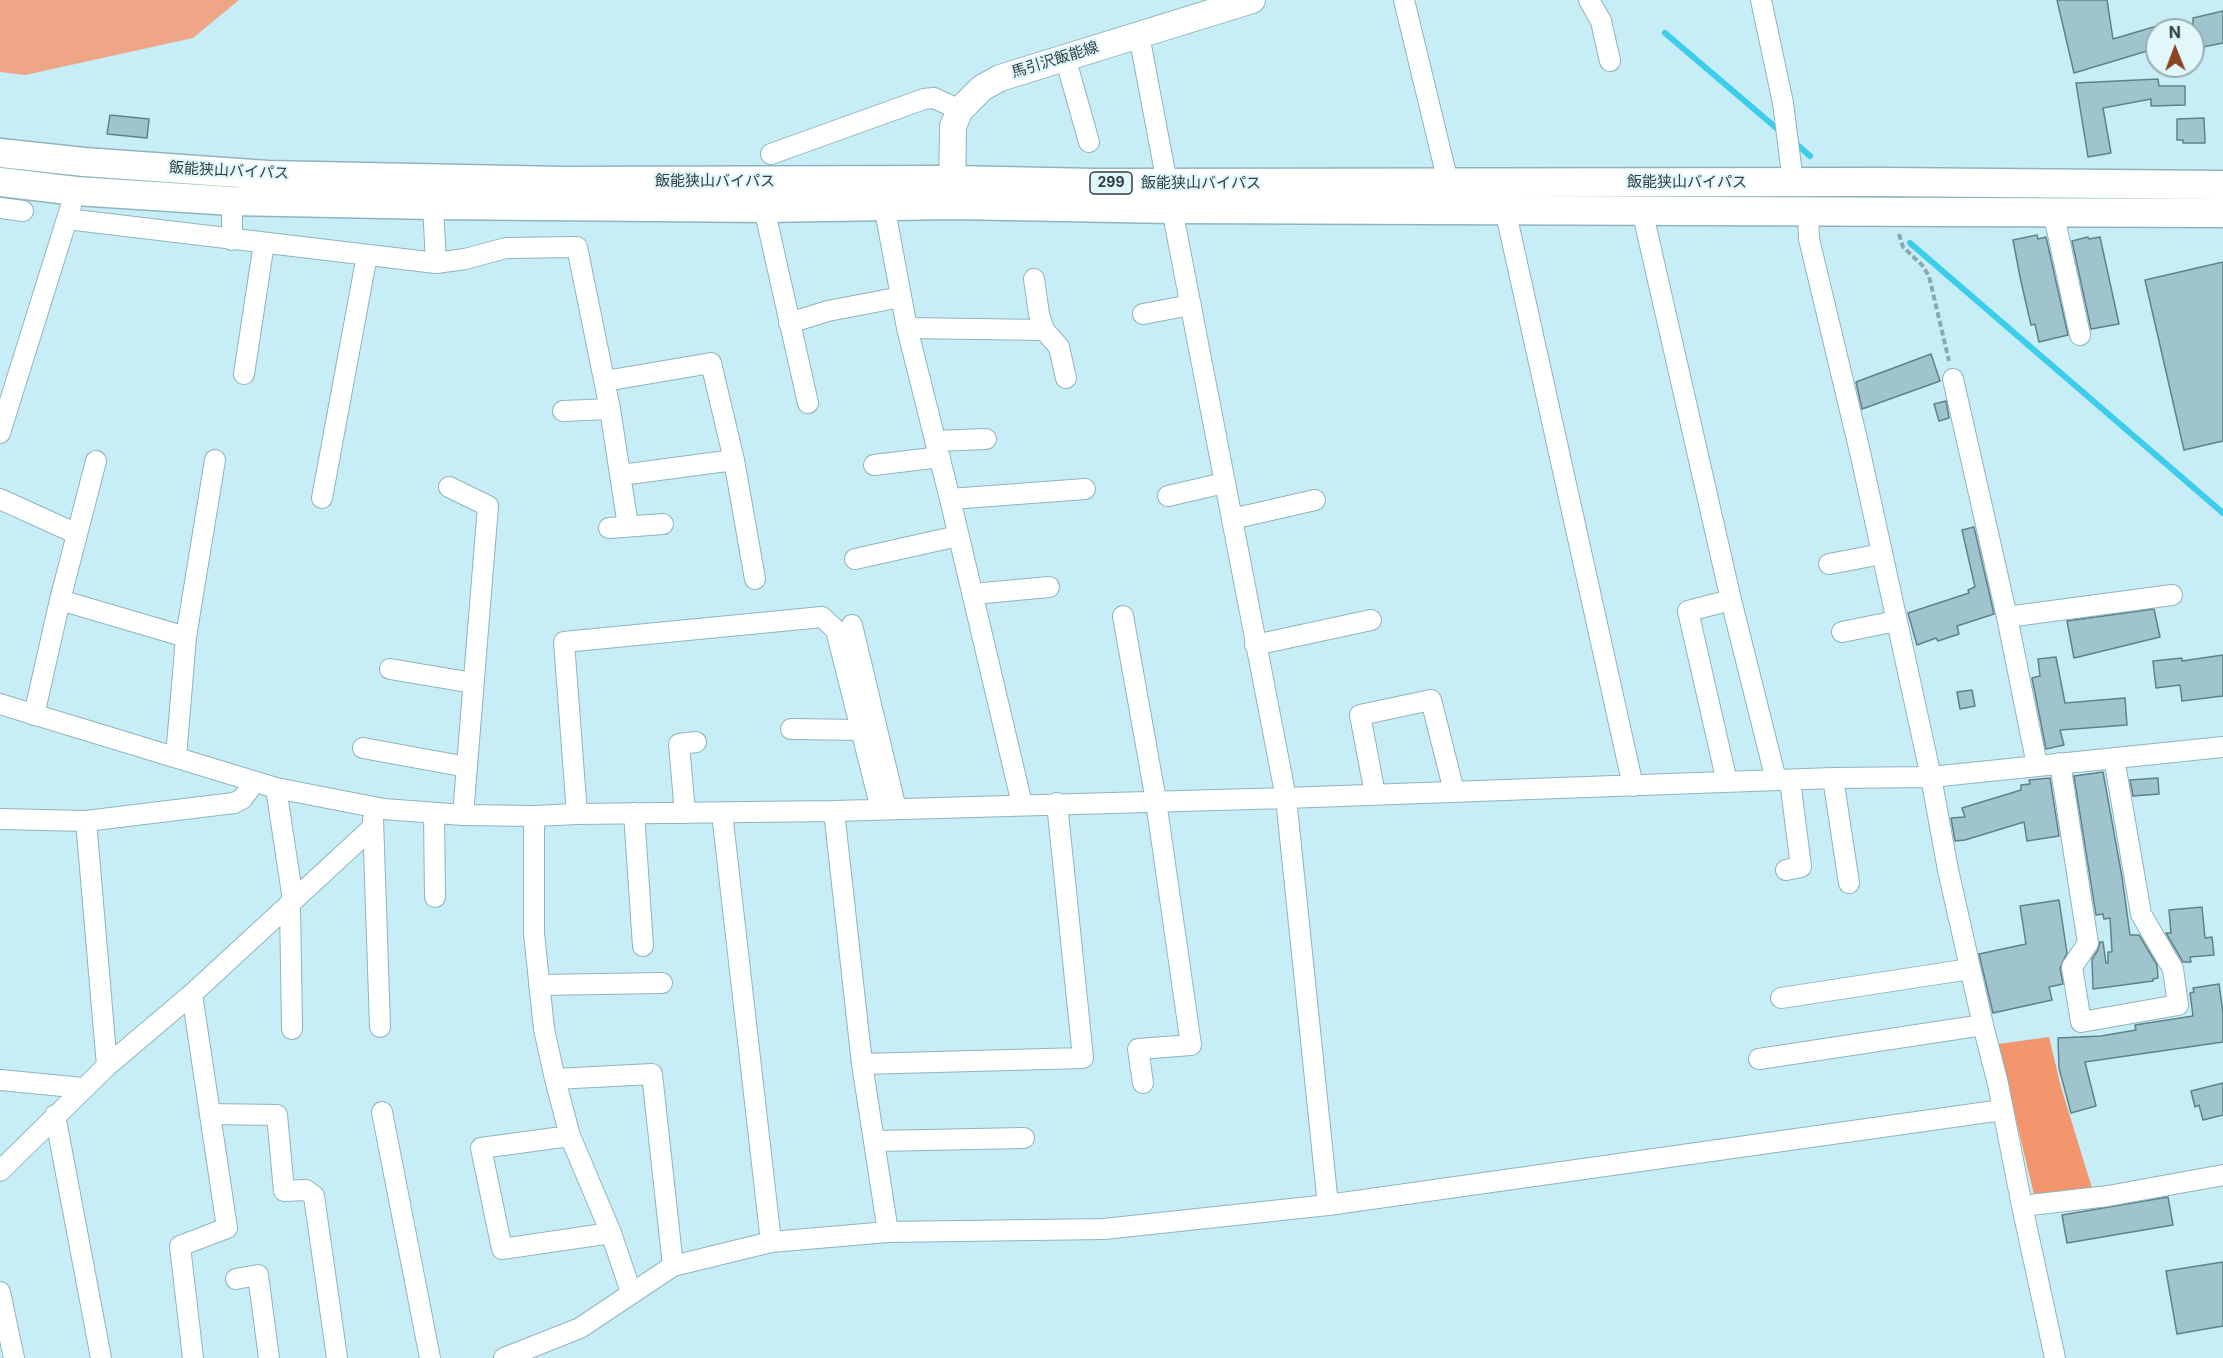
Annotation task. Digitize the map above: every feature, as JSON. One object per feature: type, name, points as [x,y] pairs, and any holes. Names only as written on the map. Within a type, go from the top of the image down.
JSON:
[{"type":"highway","name":"飯能狭山バイパス","points":[[0,153],[84,162],[267,174],[952,193],[1170,196],[1505,209],[2223,213]]},
{"type":"highway","name":"飯能狭山バイパス","points":[[0,182],[76,191],[232,201],[432,205],[764,208],[884,205],[952,193]]},
{"type":"highway","name":"飯能狭山バイパス","points":[[1170,196],[1448,182],[2223,184]]},
{"type":"main road","name":"馬引沢飯能線","points":[[960,110],[982,88],[1000,78],[1252,0]]},
{"type":"main road","points":[[952,193],[953,126],[960,110]]},
{"type":"street","points":[[1404,0],[1448,182]]},
{"type":"street","points":[[1589,0],[1601,21],[1610,61]]},
{"type":"street","points":[[1761,0],[1771,40],[1793,182]]},
{"type":"street","points":[[1139,35],[1286,798],[1328,1205]]},
{"type":"street","points":[[1065,57],[1089,142]]},
{"type":"street","points":[[771,154],[924,99],[934,98],[960,110]]},
{"type":"street","points":[[0,433],[84,162]]},
{"type":"street","points":[[232,201],[232,240]]},
{"type":"street","points":[[432,205],[436,262]]},
{"type":"street","points":[[884,205],[907,328],[950,498],[1022,804]]},
{"type":"street","points":[[0,208],[23,211]]},
{"type":"street","points":[[764,208],[808,403]]},
{"type":"street","points":[[1505,209],[1633,786]]},
{"type":"street","points":[[1642,210],[1731,600],[1783,780],[1802,867],[1786,870]]},
{"type":"street","points":[[1808,210],[1809,239],[1882,554],[1931,777],[1948,870],[1998,1084],[2055,1358]]},
{"type":"street","points":[[2053,211],[2080,335]]},
{"type":"street","points":[[67,219],[436,262],[465,259],[506,248],[577,247],[605,381],[621,475],[618,527],[663,524]]},
{"type":"street","points":[[244,374],[264,243]]},
{"type":"street","points":[[322,498],[368,255]]},
{"type":"street","points":[[1034,279],[1044,330],[1059,346],[1066,378]]},
{"type":"street","points":[[789,323],[828,311],[901,297]]},
{"type":"street","points":[[1143,314],[1191,305]]},
{"type":"street","points":[[907,328],[1044,330]]},
{"type":"street","points":[[605,381],[711,363],[734,460],[755,579]]},
{"type":"street","points":[[1953,379],[2007,618],[2037,765]]},
{"type":"street","points":[[563,411],[610,408]]},
{"type":"street","points":[[874,465],[986,439]]},
{"type":"street","points":[[176,757],[186,637],[215,460]]},
{"type":"street","points":[[621,475],[734,460]]},
{"type":"street","points":[[34,715],[60,600],[96,461]]},
{"type":"street","points":[[1168,496],[1224,483]]},
{"type":"street","points":[[449,487],[488,506],[463,815]]},
{"type":"street","points":[[950,498],[1085,489]]},
{"type":"street","points":[[0,499],[77,534]]},
{"type":"street","points":[[1232,519],[1315,500]]},
{"type":"street","points":[[855,559],[958,536]]},
{"type":"street","points":[[1829,564],[1882,554]]},
{"type":"street","points":[[973,594],[1048,587]]},
{"type":"street","points":[[2007,618],[2172,595]]},
{"type":"street","points":[[60,600],[186,637]]},
{"type":"street","points":[[1727,782],[1688,611],[1731,600]]},
{"type":"street","points":[[1123,616],[1156,801],[1191,1045],[1138,1049],[1143,1083]]},
{"type":"street","points":[[577,814],[564,642],[822,617],[836,630],[862,730],[888,809]]},
{"type":"street","points":[[1255,645],[1371,620]]},
{"type":"street","points":[[1842,632],[1896,621]]},
{"type":"street","points":[[852,625],[888,809]]},
{"type":"street","points":[[390,669],[473,683]]},
{"type":"street","points":[[1375,794],[1360,716],[1431,700],[1454,791]]},
{"type":"street","points":[[0,704],[276,788],[374,807],[463,815],[834,811],[1286,798],[1833,778],[1931,777],[2223,747]]},
{"type":"street","points":[[790,729],[862,730]]},
{"type":"street","points":[[685,813],[679,744],[696,742]]},
{"type":"street","points":[[363,748],[467,767]]},
{"type":"street","points":[[2060,763],[2088,943],[2072,967],[2081,1022],[2178,1005],[2173,969],[2141,914],[2114,758]]},
{"type":"street","points":[[1833,778],[1849,883]]},
{"type":"street","points":[[0,819],[86,821],[234,803],[242,799],[255,782]]},
{"type":"street","points":[[276,788],[291,902],[291,1029]]},
{"type":"street","points":[[862,1064],[1083,1058],[1057,803]]},
{"type":"street","points":[[374,807],[380,1027]]},
{"type":"street","points":[[834,811],[862,1064],[876,1141],[888,1232]]},
{"type":"street","points":[[434,813],[435,897]]},
{"type":"street","points":[[634,813],[643,946]]},
{"type":"street","points":[[722,813],[771,1242]]},
{"type":"street","points":[[534,816],[534,933],[544,1029],[570,1136],[611,1233],[631,1292]]},
{"type":"street","points":[[86,821],[107,1066]]},
{"type":"street","points":[[0,1171],[83,1088],[192,994],[373,827]]},
{"type":"street","points":[[1781,998],[1970,969]]},
{"type":"street","points":[[539,985],[662,982]]},
{"type":"street","points":[[192,994],[227,1228],[180,1246],[193,1358]]},
{"type":"street","points":[[1759,1059],[1983,1025]]},
{"type":"street","points":[[555,1079],[652,1074],[673,1266]]},
{"type":"street","points":[[0,1080],[83,1088]]},
{"type":"street","points":[[504,1358],[580,1328],[673,1266],[771,1242],[888,1232],[1104,1229],[1328,1205],[2002,1110]]},
{"type":"street","points":[[382,1112],[430,1358]]},
{"type":"street","points":[[210,1114],[277,1115],[284,1191],[306,1190],[314,1196],[337,1358]]},
{"type":"street","points":[[55,1115],[101,1358]]},
{"type":"street","points":[[570,1136],[481,1148],[502,1249],[611,1233]]},
{"type":"street","points":[[876,1141],[1024,1138]]},
{"type":"street","points":[[2022,1206],[2108,1196],[2223,1175]]},
{"type":"street","points":[[236,1280],[258,1275],[269,1358]]},
{"type":"street","points":[[0,1292],[14,1358]]},
{"type":"path","points":[[1891,211],[1903,247],[1922,265],[1929,276],[1953,379]]},
{"type":"shaded area","points":[[0,0],[239,0],[193,38],[25,75],[0,72]]},
{"type":"shaded area","points":[[2049,1037],[2061,1087],[2092,1188],[2035,1199],[1998,1044]]},
{"type":"building","points":[[2057,0],[2107,0],[2113,39],[2145,30],[2145,52],[2074,73]]},
{"type":"building","points":[[2223,11],[2223,43],[2205,47],[2205,18],[2193,18]]},
{"type":"building","points":[[2158,79],[2159,86],[2185,86],[2185,105],[2151,106],[2151,99],[2103,108],[2111,153],[2088,157],[2076,83]]},
{"type":"building","points":[[110,115],[149,119],[147,138],[107,134]]},
{"type":"building","points":[[2204,118],[2205,143],[2183,143],[2183,140],[2177,140],[2177,119]]},
{"type":"building","points":[[2037,235],[2038,239],[2046,237],[2068,335],[2039,342],[2035,324],[2031,325],[2013,240]]},
{"type":"building","points":[[2088,237],[2089,239],[2100,237],[2119,324],[2091,329],[2072,241]]},
{"type":"building","points":[[2223,262],[2223,441],[2184,450],[2145,280]]},
{"type":"building","points":[[1931,354],[1940,381],[1862,409],[1856,382]]},
{"type":"building","points":[[1946,401],[1949,418],[1939,421],[1934,404]]},
{"type":"building","points":[[1974,527],[1994,614],[1957,626],[1959,634],[1938,641],[1936,638],[1917,645],[1908,613],[1969,593],[1968,590],[1975,587],[1962,530]]},
{"type":"building","points":[[2154,609],[2160,637],[2074,658],[2067,621]]},
{"type":"building","points":[[2223,655],[2223,696],[2182,701],[2180,685],[2156,688],[2153,661],[2182,658],[2182,661]]},
{"type":"building","points":[[2056,657],[2065,703],[2125,698],[2127,725],[2060,730],[2064,745],[2046,749],[2032,678],[2040,676],[2038,659]]},
{"type":"building","points":[[1972,690],[1975,706],[1960,709],[1957,692]]},
{"type":"building","points":[[2103,772],[2130,935],[2139,935],[2157,965],[2158,978],[2153,981],[2093,989],[2092,959],[2100,942],[2103,942],[2106,963],[2108,963],[2108,952],[2112,952],[2110,918],[2104,919],[2103,914],[2096,915],[2074,776]]},
{"type":"building","points":[[2050,778],[2059,836],[2027,841],[2024,822],[1955,841],[1951,818],[1965,817],[1962,808],[2021,790],[2021,785],[2030,784],[2029,780]]},
{"type":"building","points":[[2158,778],[2159,794],[2133,796],[2130,780]]},
{"type":"building","points":[[2059,900],[2067,953],[2060,968],[2063,984],[2049,987],[2052,1000],[1993,1013],[1979,954],[2026,944],[2020,906]]},
{"type":"building","points":[[2202,907],[2205,938],[2212,937],[2214,955],[2190,957],[2191,962],[2183,962],[2166,933],[2171,933],[2169,910]]},
{"type":"building","points":[[2219,984],[2223,1013],[2223,1042],[2085,1062],[2096,1106],[2071,1113],[2059,1068],[2058,1038],[2101,1036],[2136,1030],[2135,1025],[2193,1016],[2190,993],[2194,992],[2193,988]]},
{"type":"building","points":[[2223,1083],[2223,1115],[2203,1120],[2199,1105],[2195,1107],[2191,1091]]},
{"type":"building","points":[[2168,1197],[2173,1225],[2067,1243],[2062,1215]]},
{"type":"building","points":[[2223,1262],[2223,1326],[2177,1334],[2166,1271]]},
{"type":"waterway","points":[[1665,33],[1781,132]]},
{"type":"waterway","points":[[1794,142],[1810,156]]},
{"type":"waterway","points":[[1910,243],[2223,513]]}]
